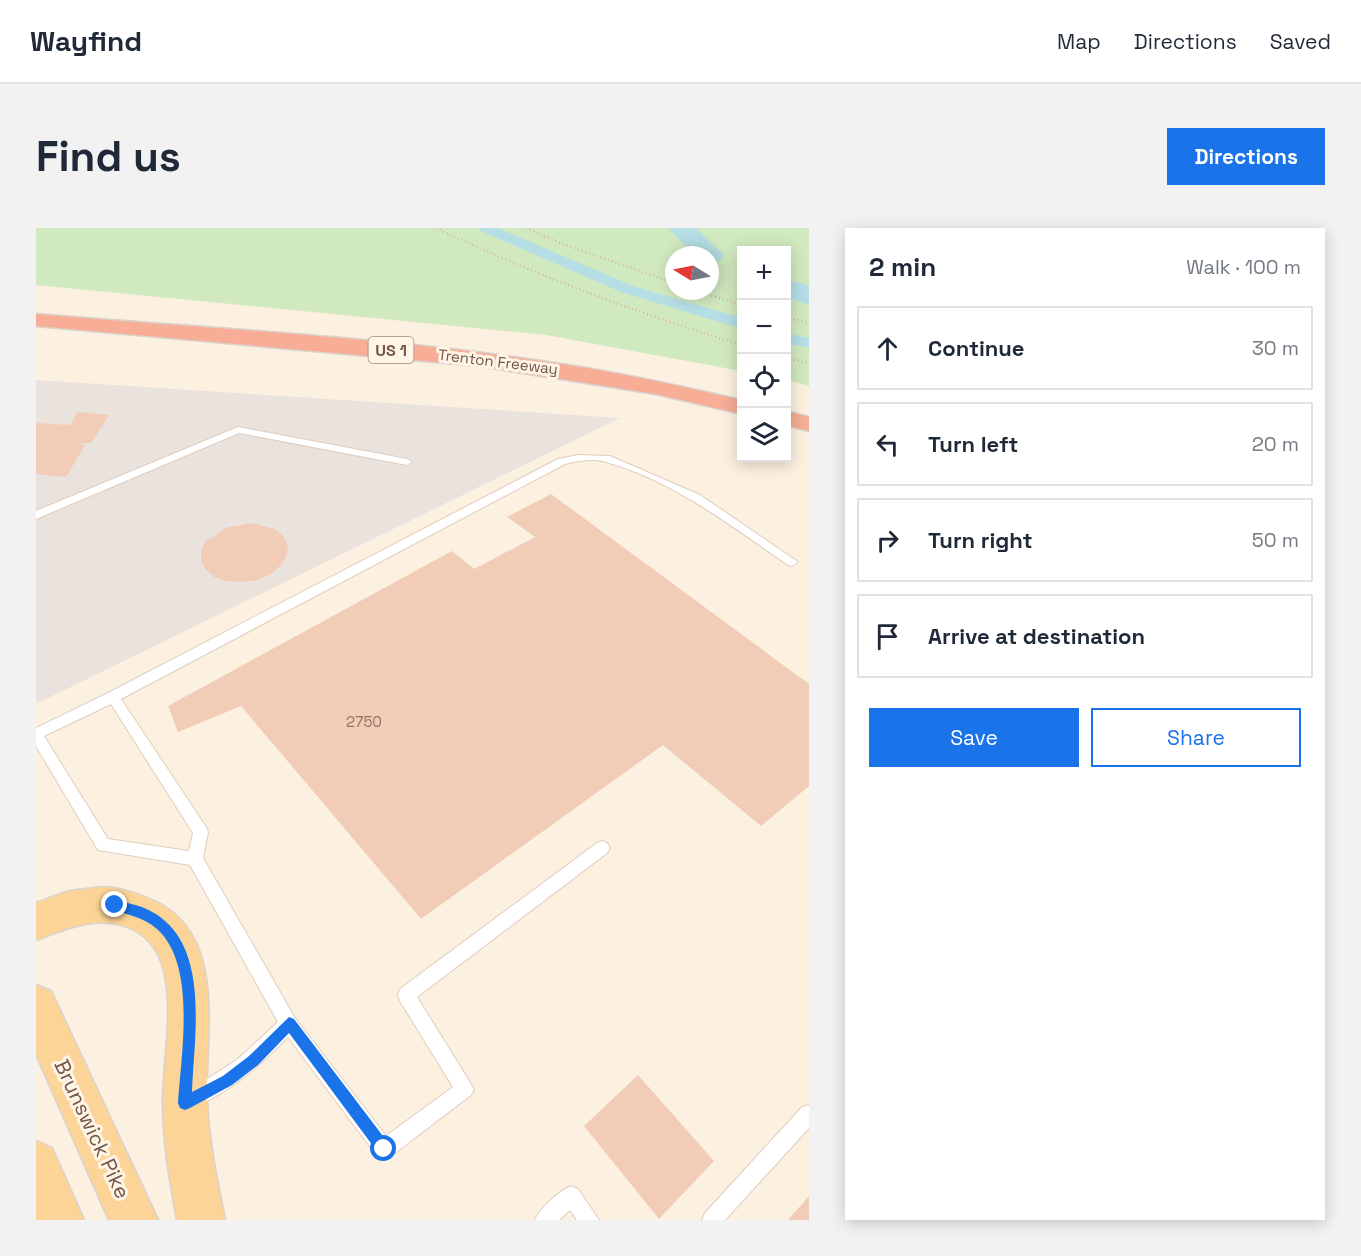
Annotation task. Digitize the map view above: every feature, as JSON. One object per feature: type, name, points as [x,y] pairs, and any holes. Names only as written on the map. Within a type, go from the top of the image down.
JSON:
[{"type":"highway","name":"Trenton Freeway","points":[[36,308],[495,348],[622,367],[737,391]]},
{"type":"highway","name":"Trenton Freeway","points":[[36,320],[489,360],[597,375],[737,405]]},
{"type":"highway","points":[[791,405],[809,410]]},
{"type":"highway","points":[[791,419],[809,424]]},
{"type":"main road","points":[[36,922],[84,905],[115,905],[140,912],[161,925],[178,946],[186,969],[189,996],[185,1103],[192,1176],[201,1220]]},
{"type":"main road","name":"Brunswick Pike","points":[[36,1006],[134,1220]]},
{"type":"main road","points":[[36,1164],[60,1220]]},
{"type":"lane","points":[[36,515],[238,430],[407,462]]},
{"type":"lane","points":[[195,859],[103,845],[36,734],[112,697],[562,460],[606,458],[696,497],[792,562]]},
{"type":"lane","points":[[112,697],[201,832],[195,859],[289,1023],[384,1149],[465,1089],[406,995],[602,848]]},
{"type":"lane","points":[[185,1103],[227,1080],[254,1060],[289,1023]]},
{"type":"lane","points":[[712,1220],[809,1114]]},
{"type":"lane","points":[[545,1220],[571,1196],[589,1220]]},
{"type":"path","points":[[436,228],[530,272],[603,300],[737,344]]},
{"type":"path","points":[[526,228],[560,243],[665,280]]},
{"type":"path","points":[[719,298],[737,304]]},
{"type":"path","points":[[791,318],[809,323]]},
{"type":"path","points":[[791,359],[809,363]]},
{"type":"shaded area","points":[[36,380],[620,418],[36,704]]},
{"type":"green space","points":[[36,228],[809,228],[809,386],[791,381],[791,246],[737,246],[737,370],[546,335],[36,285]]},
{"type":"building","points":[[78,412],[109,415],[91,443],[83,443],[82,445],[85,445],[66,477],[36,474],[36,423],[70,425]]},
{"type":"building","points":[[551,494],[809,684],[809,786],[761,826],[663,745],[421,919],[241,706],[178,732],[168,706],[452,551],[474,569],[535,537],[507,517]]},
{"type":"building","points":[[252,523],[275,529],[283,536],[288,545],[287,555],[281,565],[271,574],[258,580],[227,581],[214,577],[205,569],[201,561],[201,551],[205,542],[225,528]]},
{"type":"building","points":[[638,1075],[714,1161],[659,1219],[584,1126]]},
{"type":"building","points":[[809,1196],[809,1220],[788,1220]]},
{"type":"waterway","points":[[486,228],[627,289],[737,322]]},
{"type":"waterway","points":[[681,228],[700,246]]},
{"type":"waterway","points":[[791,289],[809,296]]},
{"type":"waterway","points":[[791,339],[809,343]]},
{"type":"route","points":[[115,905],[140,912],[161,925],[178,946],[186,969],[189,996],[185,1103],[227,1080],[254,1060],[289,1023],[384,1149]]}]
